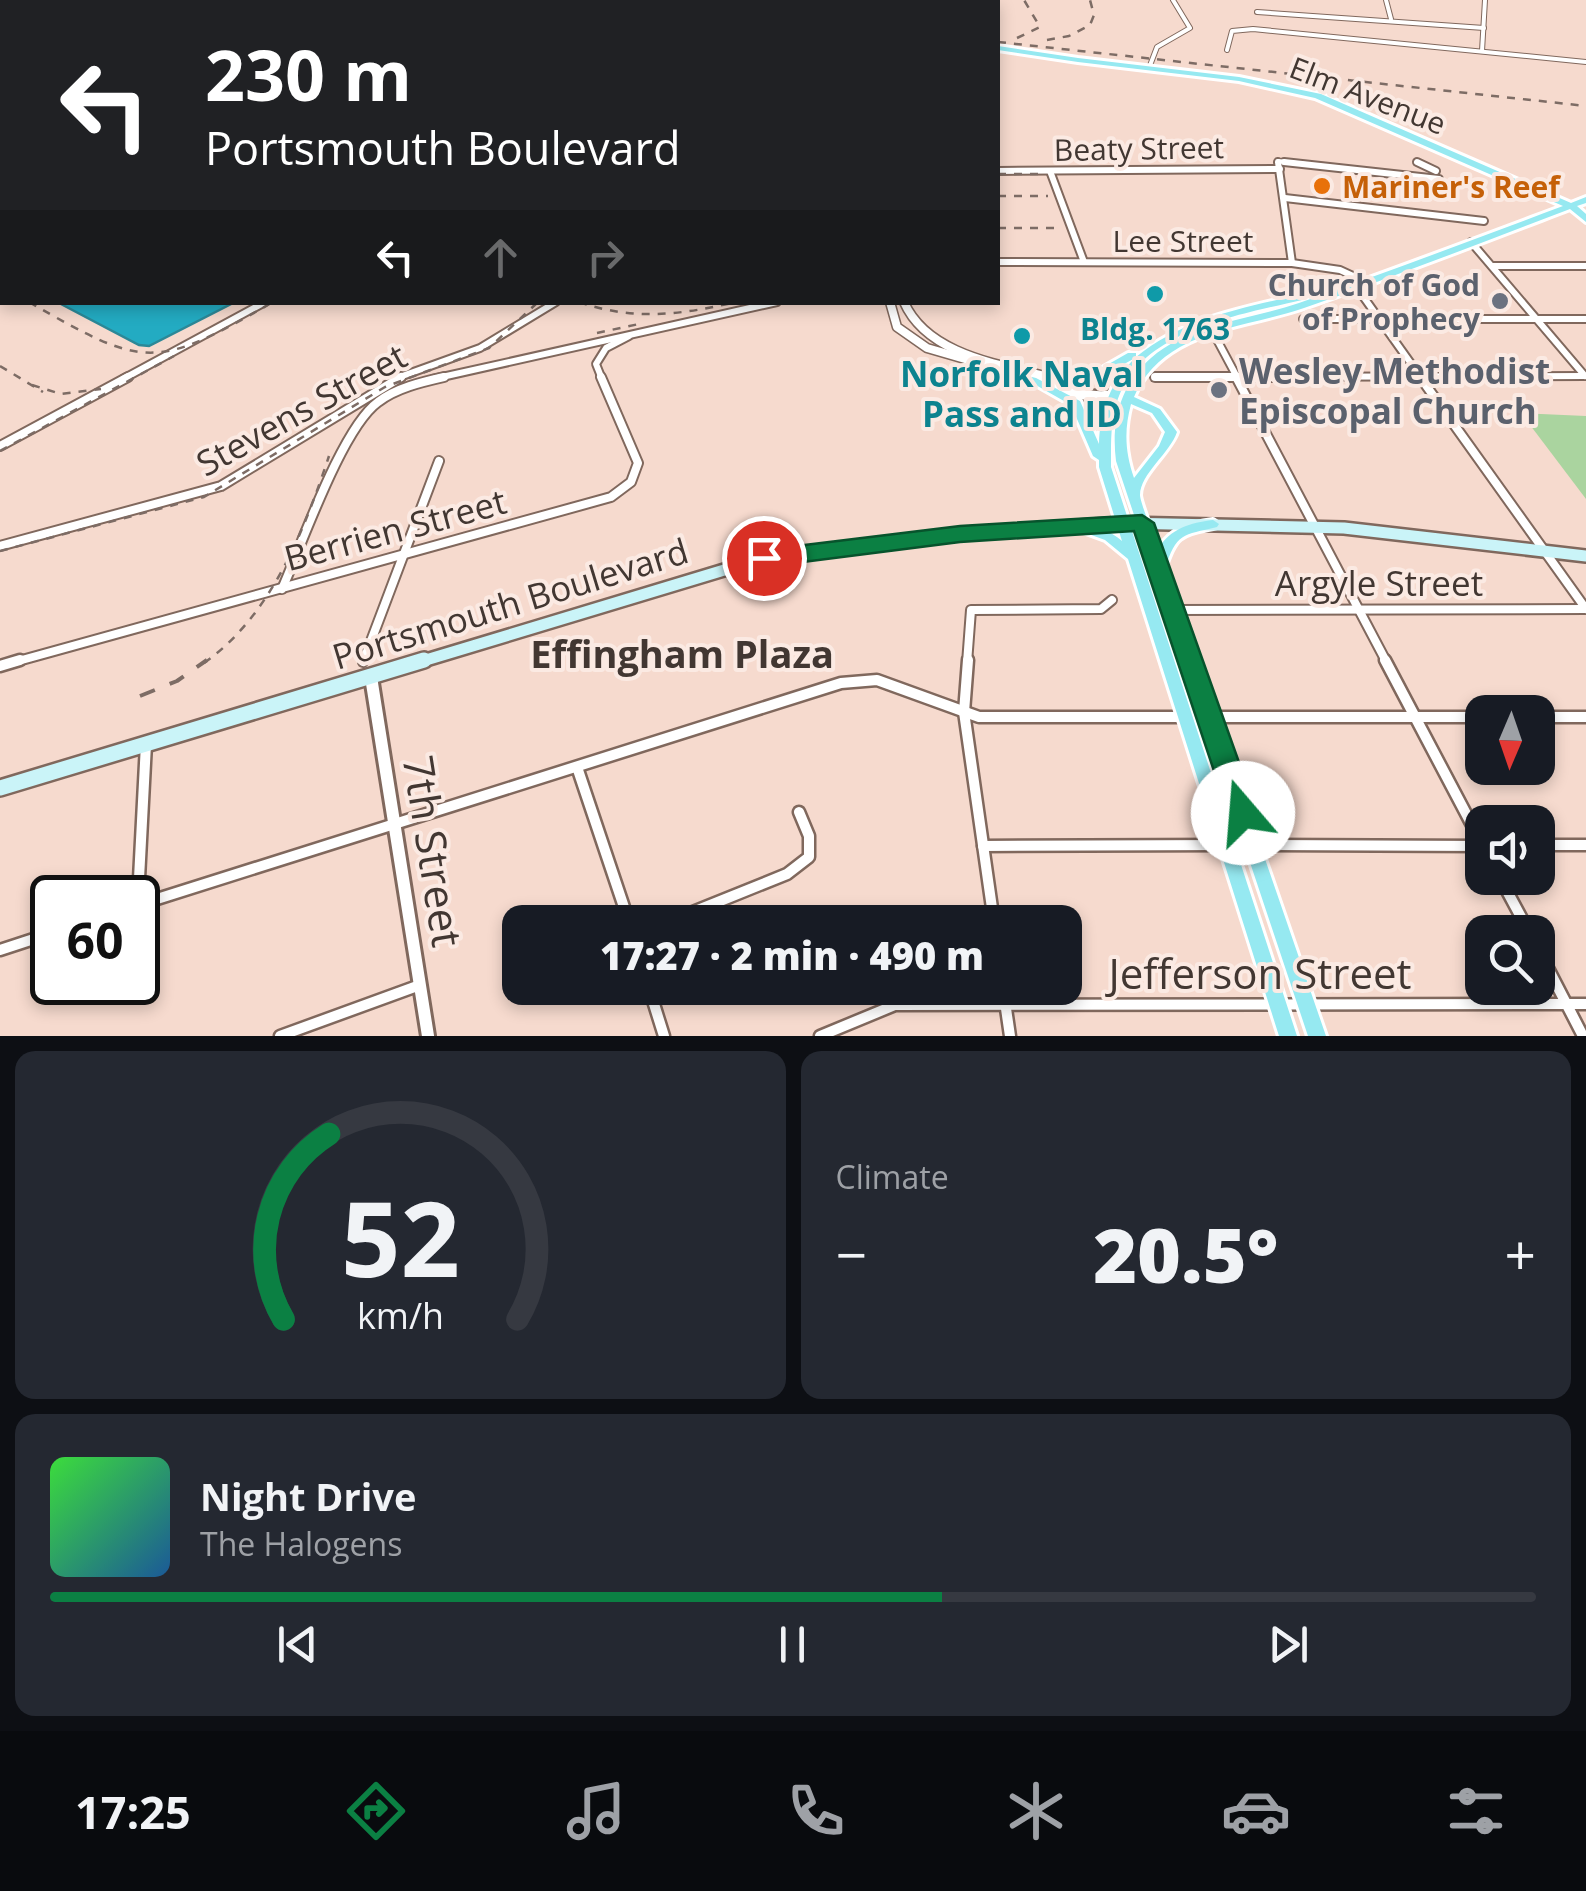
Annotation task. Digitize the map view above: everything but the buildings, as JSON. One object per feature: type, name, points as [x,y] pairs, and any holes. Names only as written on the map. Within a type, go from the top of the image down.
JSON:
[{"type":"main road","name":"Elm Avenue","points":[[1000,48],[1071,61],[1227,75],[1318,96],[1571,206],[1586,219]]},
{"type":"main road","points":[[1053,378],[1095,376],[1174,334],[1290,309],[1586,200]]},
{"type":"main road","points":[[1105,467],[1105,413],[1166,352],[1210,326]]},
{"type":"main road","points":[[1174,334],[1137,359],[1120,397],[1118,443],[1317,1036]]},
{"type":"main road","points":[[1032,380],[1064,394],[1080,408],[1105,467],[1288,1036]]},
{"type":"main road","points":[[1120,397],[1167,422],[1171,437],[1138,477],[1137,506]]},
{"type":"main road","name":"Portsmouth Boulevard","points":[[0,788],[764,558],[960,534],[1124,523],[1317,526],[1447,536],[1586,556]]},
{"type":"main road","points":[[1159,573],[1162,552],[1169,539],[1186,529],[1213,524]]},
{"type":"main road","points":[[1079,526],[1110,537],[1138,562]]},
{"type":"street","points":[[1149,68],[1148,55],[1154,46],[1178,38],[1190,28],[1174,0]]},
{"type":"street","points":[[1386,0],[1391,19]]},
{"type":"street","points":[[1482,51],[1486,0]]},
{"type":"street","points":[[1257,12],[1484,28]]},
{"type":"street","points":[[1227,50],[1232,32],[1253,28],[1586,61]]},
{"type":"street","points":[[1417,162],[1436,171]]},
{"type":"street","points":[[1279,165],[1292,263]]},
{"type":"street","name":"Beaty Street","points":[[1000,171],[1279,165],[1439,179]]},
{"type":"street","points":[[1050,171],[1084,262]]},
{"type":"street","points":[[1284,198],[1484,221]]},
{"type":"street","points":[[1471,242],[1586,376]]},
{"type":"street","name":"Lee Street","points":[[1000,262],[1292,263],[1340,270],[1360,284]]},
{"type":"street","points":[[1492,266],[1586,266]]},
{"type":"street","points":[[1360,284],[1379,319],[1586,609]]},
{"type":"street","points":[[0,446],[259,305]]},
{"type":"street","name":"Stevens Street","points":[[0,546],[189,498],[221,486],[392,380],[480,348],[551,305]]},
{"type":"street","points":[[282,589],[357,423],[385,398],[420,382],[764,305]]},
{"type":"street","points":[[891,305],[897,327],[917,344],[1032,380],[1120,397]]},
{"type":"street","points":[[905,305],[911,322],[931,338],[1120,397]]},
{"type":"street","points":[[1304,319],[1586,319]]},
{"type":"street","points":[[1210,326],[1465,812]]},
{"type":"street","name":"Berrien Street","points":[[0,666],[593,503],[627,486],[637,472],[638,458],[596,367],[604,350],[628,336]]},
{"type":"street","points":[[1155,377],[1586,376]]},
{"type":"street","points":[[363,662],[439,461]]},
{"type":"street","points":[[992,905],[964,712],[971,610],[1101,609],[1112,600]]},
{"type":"street","name":"Argyle Street","points":[[1173,610],[1586,609]]},
{"type":"street","name":"7th Street","points":[[371,676],[428,1036]]},
{"type":"street","points":[[160,894],[842,684],[878,680],[979,717],[1465,717]]},
{"type":"street","points":[[1555,717],[1586,717]]},
{"type":"street","points":[[139,875],[146,744]]},
{"type":"street","points":[[577,767],[623,905]]},
{"type":"street","points":[[710,905],[787,874],[808,857],[809,836],[800,812]]},
{"type":"street","points":[[983,846],[1228,845]]},
{"type":"street","points":[[1254,845],[1465,845]]},
{"type":"street","points":[[1555,846],[1586,845]]},
{"type":"street","points":[[0,950],[30,940]]},
{"type":"street","points":[[1555,982],[1583,1036]]},
{"type":"street","points":[[280,1036],[420,985]]},
{"type":"street","name":"Jefferson Street","points":[[820,1036],[895,1005],[1586,1004]]},
{"type":"street","points":[[654,1005],[664,1036]]},
{"type":"street","points":[[1006,1006],[1010,1036]]},
{"type":"green space","points":[[1521,413],[1586,416],[1586,499]]},
{"type":"water","points":[[63,305],[229,305],[149,346],[139,345]]},
{"type":"railway","points":[[1017,38],[1040,27],[1024,0]]},
{"type":"railway","points":[[1047,40],[1069,36],[1090,25],[1094,15],[1090,0]]},
{"type":"railway","points":[[1000,42],[1586,106]]},
{"type":"railway","points":[[1000,174],[1041,174]]},
{"type":"railway","points":[[1000,196],[1048,196]]},
{"type":"railway","points":[[1000,228],[1061,228]]},
{"type":"railway","points":[[34,305],[99,340],[150,353],[175,350],[201,340],[268,305]]},
{"type":"railway","points":[[0,551],[204,497],[385,387],[489,348],[535,305]]},
{"type":"railway","points":[[589,305],[638,314],[721,305]]},
{"type":"railway","points":[[597,333],[639,324]]},
{"type":"railway","points":[[0,451],[174,356]]},
{"type":"railway","points":[[0,366],[43,392]]},
{"type":"railway","points":[[32,385],[61,394],[101,389]]},
{"type":"railway","points":[[204,663],[228,644],[266,597],[296,542],[329,456]]},
{"type":"railway","points":[[140,696],[177,681],[207,660]]},
{"type":"place","name":"Mariner's Reef","points":[[1322,186]]},
{"type":"place","name":"Bldg. 1763","points":[[1155,294]]},
{"type":"place","name":"Church of God of Prophecy","points":[[1500,301]]},
{"type":"place","name":"Norfolk Naval Pass and ID","points":[[1022,336]]},
{"type":"place","name":"Wesley Methodist Episcopal Church","points":[[1219,390]]},
{"type":"district","name":"Effingham Plaza","points":[[682,653]]},
{"type":"route","points":[[764,558],[960,534],[1142,523],[1243,813]]}]
